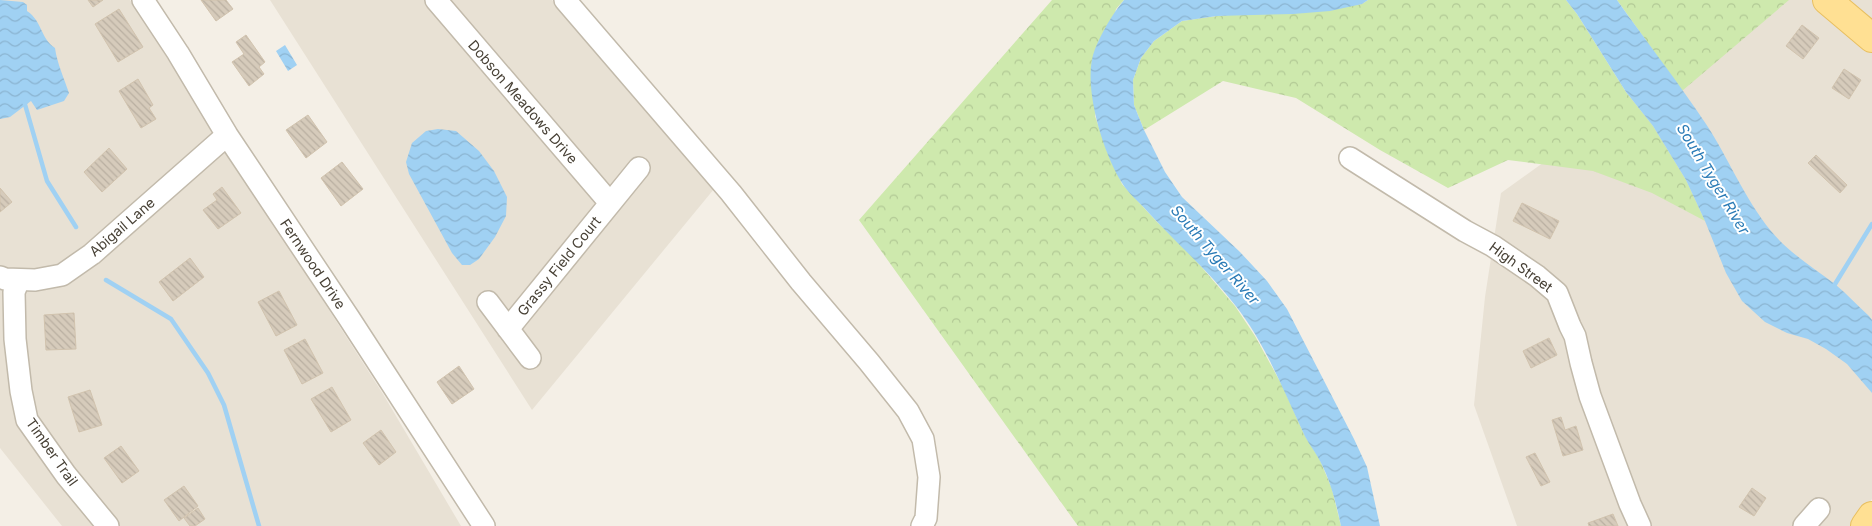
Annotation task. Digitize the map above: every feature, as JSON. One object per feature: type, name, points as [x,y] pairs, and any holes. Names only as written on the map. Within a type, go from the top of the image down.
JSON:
[{"type":"main road","points":[[1827,0],[1872,38]]},
{"type":"main road","points":[[1864,526],[1872,516]]},
{"type":"street","name":"Fernwood Drive","points":[[143,0],[227,135],[484,526]]},
{"type":"street","name":"Dobson Meadows Drive","points":[[436,0],[610,203]]},
{"type":"street","points":[[566,0],[730,193],[908,411],[923,439],[929,476],[926,518],[922,526]]},
{"type":"street","name":"Abigail Lane","points":[[9,278],[35,280],[62,275],[92,254],[227,135]]},
{"type":"street","name":"High Street","points":[[1350,158],[1464,231],[1493,246],[1537,276],[1557,293],[1576,336],[1590,396],[1640,526]]},
{"type":"street","name":"Grassy Field Court","points":[[508,329],[639,168]]},
{"type":"street","name":"Timber Trail","points":[[9,278],[14,292],[15,339],[21,391],[27,420],[66,475],[108,526]]},
{"type":"street","name":"Grassy Field Court","points":[[488,302],[530,358]]},
{"type":"street","points":[[1804,526],[1818,509]]},
{"type":"shaded area","points":[[0,0],[130,0],[383,394],[461,526],[62,526],[0,448]]},
{"type":"shaded area","points":[[270,0],[552,0],[714,189],[532,410]]},
{"type":"shaded area","points":[[1770,0],[1872,0],[1872,499],[1853,526],[1517,526],[1474,405],[1485,297],[1501,193]]},
{"type":"green space","points":[[1052,0],[1124,0],[1116,9],[1095,116],[1107,151],[1122,184],[1157,222],[1187,250],[1235,306],[1255,336],[1283,387],[1304,434],[1320,460],[1332,489],[1341,526],[1078,526],[859,220]]},
{"type":"green space","points":[[1368,0],[1566,0],[1577,14],[1626,92],[1653,126],[1686,180],[1705,221],[1652,193],[1593,171],[1508,160],[1448,188],[1380,150],[1296,98],[1223,81],[1144,130],[1134,105],[1133,80],[1141,58],[1154,41],[1182,21],[1217,16],[1362,4]]},
{"type":"green space","points":[[1617,0],[1789,0],[1682,91]]},
{"type":"water","points":[[0,0],[23,2],[27,5],[27,11],[36,20],[47,40],[55,48],[69,93],[64,101],[37,110],[31,101],[10,117],[0,119]]},
{"type":"water","name":"South Tyger River","points":[[1124,0],[1368,0],[1362,4],[1330,11],[1217,16],[1182,21],[1154,41],[1141,58],[1133,80],[1134,105],[1165,172],[1182,197],[1240,252],[1267,281],[1287,309],[1367,467],[1380,526],[1341,526],[1333,493],[1324,469],[1305,436],[1273,367],[1246,320],[1203,269],[1130,194],[1115,170],[1096,118],[1092,98],[1091,63],[1101,36]]},
{"type":"water","name":"South Tyger River","points":[[1566,0],[1617,0],[1706,124],[1745,192],[1771,231],[1802,260],[1836,285],[1869,316],[1872,320],[1872,393],[1847,364],[1826,349],[1808,339],[1787,333],[1765,322],[1742,301],[1726,273],[1686,180],[1653,126],[1626,92],[1577,14]]},
{"type":"water","points":[[285,45],[297,65],[288,71],[276,51]]},
{"type":"water","points":[[438,129],[456,131],[479,151],[494,171],[507,197],[506,216],[495,237],[479,259],[470,265],[462,265],[452,253],[409,174],[406,162],[412,143],[426,131]]},
{"type":"building","points":[[88,0],[103,0],[93,7]]},
{"type":"building","points":[[201,0],[226,0],[233,9],[216,21]]},
{"type":"building","points":[[119,9],[143,47],[118,62],[95,24]]},
{"type":"building","points":[[1802,25],[1819,38],[1803,59],[1786,46]]},
{"type":"building","points":[[246,35],[265,62],[259,67],[264,74],[249,86],[232,62],[244,54],[236,42]]},
{"type":"building","points":[[1844,69],[1861,80],[1849,99],[1832,88]]},
{"type":"building","points":[[138,79],[153,105],[149,108],[156,119],[141,128],[119,91]]},
{"type":"building","points":[[308,115],[327,142],[306,158],[286,130]]},
{"type":"building","points":[[109,148],[127,169],[102,192],[84,172]]},
{"type":"building","points":[[1816,155],[1847,185],[1840,193],[1808,163]]},
{"type":"building","points":[[342,162],[363,189],[341,206],[321,178]]},
{"type":"building","points":[[222,187],[241,213],[218,229],[203,210],[217,200],[213,194]]},
{"type":"building","points":[[0,188],[12,202],[0,212]]},
{"type":"building","points":[[1522,203],[1559,221],[1550,239],[1513,221]]},
{"type":"building","points":[[190,258],[204,277],[173,301],[159,282]]},
{"type":"building","points":[[279,291],[297,325],[276,336],[258,302]]},
{"type":"building","points":[[74,313],[76,349],[46,350],[44,315]]},
{"type":"building","points":[[1549,338],[1557,355],[1531,368],[1523,351]]},
{"type":"building","points":[[305,339],[323,373],[302,384],[284,350]]},
{"type":"building","points":[[459,366],[474,389],[452,404],[437,382]]},
{"type":"building","points":[[332,387],[351,420],[331,432],[311,399]]},
{"type":"building","points":[[90,390],[102,425],[79,432],[68,397]]},
{"type":"building","points":[[1561,417],[1565,430],[1576,426],[1583,450],[1563,456],[1552,420]]},
{"type":"building","points":[[381,430],[396,452],[379,465],[363,443]]},
{"type":"building","points":[[121,446],[139,471],[122,483],[104,458]]},
{"type":"building","points":[[1535,453],[1550,482],[1541,486],[1526,457]]},
{"type":"building","points":[[184,486],[198,506],[179,521],[164,500]]},
{"type":"building","points":[[1752,488],[1766,498],[1754,516],[1739,507]]},
{"type":"building","points":[[198,508],[205,519],[195,526],[190,526],[184,518]]},
{"type":"building","points":[[1613,514],[1618,526],[1589,526],[1588,523]]},
{"type":"waterway","points":[[24,101],[47,181],[76,227]]},
{"type":"waterway","points":[[1832,289],[1872,224]]},
{"type":"waterway","points":[[106,280],[171,319],[208,373],[224,405],[259,526]]}]
